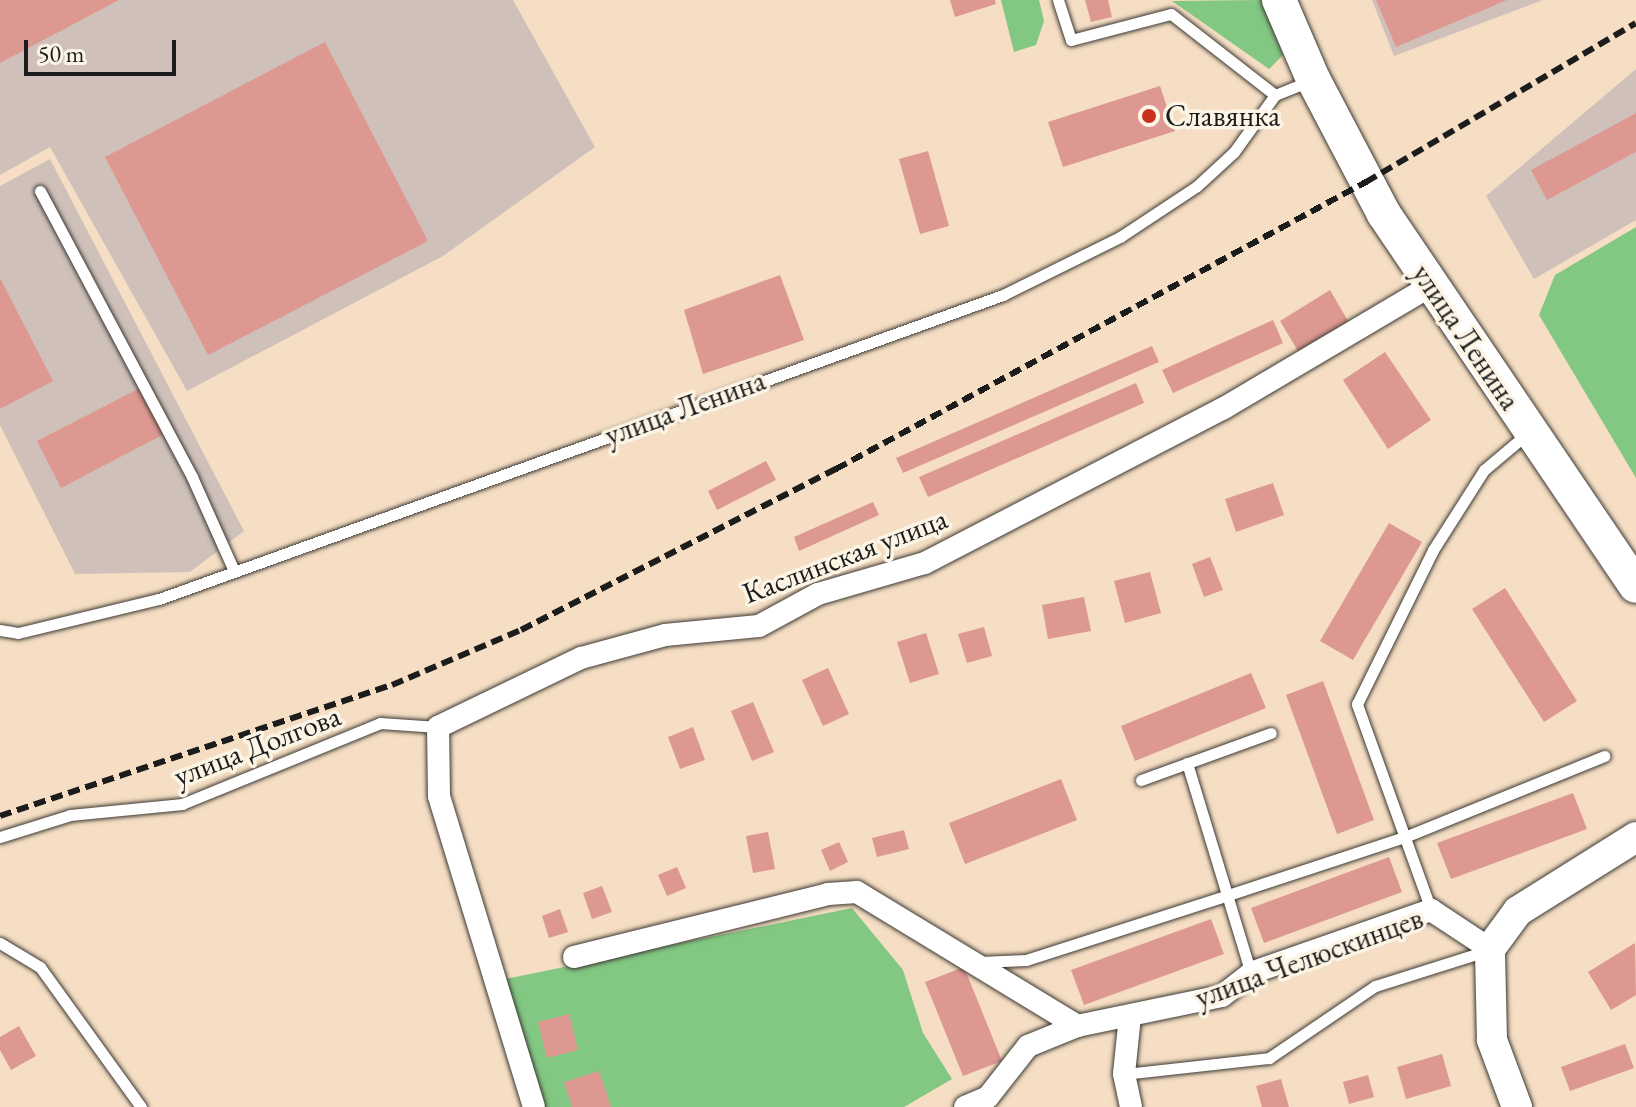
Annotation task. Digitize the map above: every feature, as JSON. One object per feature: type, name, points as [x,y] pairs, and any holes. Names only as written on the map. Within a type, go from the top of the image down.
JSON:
[{"type":"main road","name":"улица Ленина","points":[[1279,0],[1313,79],[1372,193],[1430,286],[1636,586]]},
{"type":"main road","points":[[1517,1107],[1492,1040],[1490,949],[1518,911],[1636,837]]},
{"type":"street","name":"Каслинская улица","points":[[438,727],[581,658],[665,635],[759,626],[818,594],[925,563],[1224,408],[1430,286]]},
{"type":"street","points":[[438,727],[439,796],[534,1107]]},
{"type":"street","points":[[574,957],[828,894],[857,892],[1077,1026]]},
{"type":"street","name":"улица Челюскинцев","points":[[965,1107],[988,1097],[1028,1046],[1077,1026],[1222,996],[1251,973],[1431,910],[1490,949]]},
{"type":"street","points":[[1130,1016],[1124,1074],[1131,1107]]},
{"type":"lane","points":[[1058,0],[1071,40],[1171,14],[1275,95],[1313,79]]},
{"type":"lane","name":"улица Ленина","points":[[0,630],[18,633],[159,599],[1003,295],[1120,237],[1197,186],[1234,152],[1275,95]]},
{"type":"lane","points":[[40,191],[192,477],[234,571]]},
{"type":"lane","points":[[1431,910],[1407,836],[1357,704],[1433,550],[1467,496],[1498,454],[1530,432]]},
{"type":"lane","points":[[0,638],[18,633]]},
{"type":"lane","name":"улица Долгова","points":[[0,837],[70,815],[182,804],[380,723],[438,727]]},
{"type":"lane","points":[[1141,780],[1271,733]]},
{"type":"lane","points":[[973,962],[1026,960],[1231,894],[1407,836],[1604,756]]},
{"type":"lane","points":[[1187,763],[1231,894],[1251,973]]},
{"type":"lane","points":[[0,943],[40,967],[140,1105]]},
{"type":"lane","points":[[1124,1074],[1269,1058],[1375,986],[1490,949]]},
{"type":"shaded area","points":[[0,0],[513,0],[595,147],[443,256],[187,391],[50,147],[0,175]]},
{"type":"shaded area","points":[[1372,0],[1543,0],[1394,56]]},
{"type":"shaded area","points":[[1636,69],[1636,220],[1534,279],[1486,196]]},
{"type":"shaded area","points":[[50,159],[244,531],[190,572],[75,574],[0,425],[0,186]]},
{"type":"green space","points":[[1001,0],[1039,0],[1044,21],[1036,45],[1014,52]]},
{"type":"green space","points":[[1261,0],[1283,55],[1269,69],[1172,1]]},
{"type":"green space","points":[[1636,227],[1636,478],[1539,315],[1555,275]]},
{"type":"green space","points":[[852,908],[903,970],[923,1033],[952,1079],[904,1107],[545,1107],[506,979]]},
{"type":"building","points":[[0,0],[119,0],[0,63]]},
{"type":"building","points":[[950,0],[995,0],[996,4],[955,17]]},
{"type":"building","points":[[1085,0],[1108,0],[1112,17],[1091,22]]},
{"type":"building","points":[[1376,0],[1507,0],[1396,47]]},
{"type":"building","points":[[325,42],[428,241],[208,355],[105,157]]},
{"type":"building","points":[[1160,86],[1175,131],[1063,167],[1048,122]]},
{"type":"building","points":[[1636,113],[1636,152],[1547,200],[1531,170]]},
{"type":"building","points":[[928,151],[949,226],[920,234],[899,159]]},
{"type":"building","points":[[780,275],[804,340],[703,374],[684,310]]},
{"type":"building","points":[[0,278],[53,381],[0,409]]},
{"type":"building","points":[[1330,290],[1348,321],[1298,351],[1280,321]]},
{"type":"building","points":[[1273,320],[1283,343],[1173,393],[1162,370]]},
{"type":"building","points":[[1152,346],[1159,362],[903,473],[896,458]]},
{"type":"building","points":[[1385,352],[1431,420],[1388,449],[1343,380]]},
{"type":"building","points":[[1136,383],[1144,403],[928,497],[919,477]]},
{"type":"building","points":[[140,388],[164,434],[61,488],[37,441]]},
{"type":"building","points":[[766,461],[776,480],[717,510],[708,491]]},
{"type":"building","points":[[1273,483],[1284,515],[1236,532],[1225,499]]},
{"type":"building","points":[[873,502],[879,515],[799,551],[794,537]]},
{"type":"building","points":[[1389,523],[1422,542],[1353,660],[1320,641]]},
{"type":"building","points":[[1210,557],[1223,590],[1204,597],[1192,564]]},
{"type":"building","points":[[1150,572],[1161,613],[1125,623],[1114,581]]},
{"type":"building","points":[[1505,588],[1577,701],[1544,722],[1472,609]]},
{"type":"building","points":[[1084,597],[1091,631],[1048,639],[1042,605]]},
{"type":"building","points":[[984,627],[992,656],[967,663],[958,634]]},
{"type":"building","points":[[926,633],[939,674],[910,683],[897,642]]},
{"type":"building","points":[[828,668],[849,714],[823,726],[802,680]]},
{"type":"building","points":[[1251,673],[1266,708],[1135,761],[1121,726]]},
{"type":"building","points":[[1323,681],[1374,820],[1337,834],[1286,695]]},
{"type":"building","points":[[753,702],[774,752],[752,761],[731,711]]},
{"type":"building","points":[[693,727],[705,760],[680,769],[668,737]]},
{"type":"building","points":[[1061,779],[1077,820],[965,864],[949,823]]},
{"type":"building","points":[[1573,793],[1587,829],[1451,879],[1437,843]]},
{"type":"building","points":[[904,830],[909,849],[877,857],[872,838]]},
{"type":"building","points":[[768,832],[775,869],[753,873],[746,836]]},
{"type":"building","points":[[839,842],[848,862],[830,871],[821,850]]},
{"type":"building","points":[[1389,857],[1402,892],[1264,943],[1251,908]]},
{"type":"building","points":[[677,867],[686,888],[667,896],[658,875]]},
{"type":"building","points":[[602,886],[612,912],[592,919],[583,893]]},
{"type":"building","points":[[560,909],[568,932],[549,938],[542,916]]},
{"type":"building","points":[[1211,919],[1224,954],[1084,1005],[1071,970]]},
{"type":"building","points":[[1635,943],[1636,995],[1611,1010],[1588,972]]},
{"type":"building","points":[[964,967],[1002,1061],[963,1076],[925,982]]},
{"type":"building","points":[[569,1014],[578,1050],[547,1058],[538,1022]]},
{"type":"building","points":[[19,1026],[36,1056],[11,1070],[0,1050],[0,1037]]},
{"type":"building","points":[[1625,1044],[1634,1068],[1570,1091],[1561,1067]]},
{"type":"building","points":[[1442,1054],[1451,1086],[1406,1099],[1397,1067]]},
{"type":"building","points":[[599,1071],[611,1107],[572,1107],[564,1082]]},
{"type":"building","points":[[1368,1075],[1374,1097],[1349,1104],[1343,1082]]},
{"type":"building","points":[[1281,1079],[1289,1107],[1262,1107],[1256,1086]]},
{"type":"railway","points":[[0,816],[392,685],[521,630],[836,469],[1366,182],[1636,23]]},
{"type":"place","name":"Славянка","points":[[1149,116]]}]
